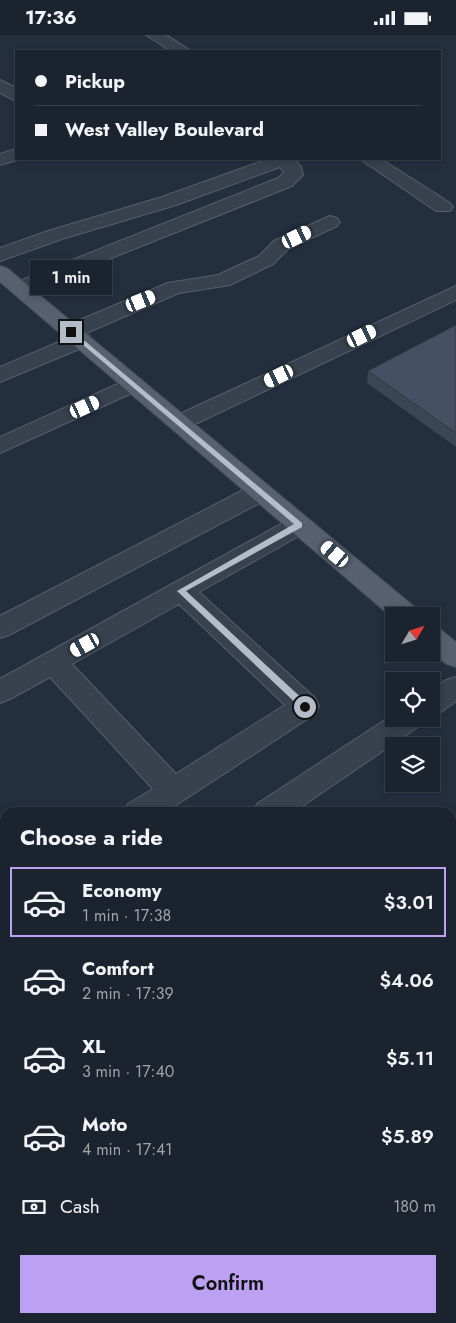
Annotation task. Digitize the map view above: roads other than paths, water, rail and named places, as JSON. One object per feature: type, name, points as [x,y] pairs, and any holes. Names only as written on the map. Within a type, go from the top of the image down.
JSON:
[{"type":"main road","points":[[0,272],[397,607]]},
{"type":"main road","points":[[440,644],[456,657]]},
{"type":"street","points":[[154,35],[181,50]]},
{"type":"street","points":[[0,85],[15,95]]},
{"type":"street","points":[[0,109],[15,104]]},
{"type":"street","points":[[0,160],[15,154]]},
{"type":"street","points":[[0,255],[55,235],[169,201],[281,160]]},
{"type":"street","points":[[19,288],[285,182],[294,175],[292,167],[285,160]]},
{"type":"street","points":[[371,160],[444,207]]},
{"type":"street","points":[[0,375],[175,287],[222,281],[266,260],[281,245],[330,222]]},
{"type":"street","points":[[179,423],[456,292]]},
{"type":"street","points":[[0,446],[133,384]]},
{"type":"street","points":[[0,628],[260,492]]},
{"type":"street","points":[[0,692],[299,525]]},
{"type":"street","points":[[148,807],[305,707],[181,591]]},
{"type":"street","points":[[53,662],[173,791]]},
{"type":"street","points":[[440,697],[456,687]]},
{"type":"street","points":[[277,807],[396,727]]}]
